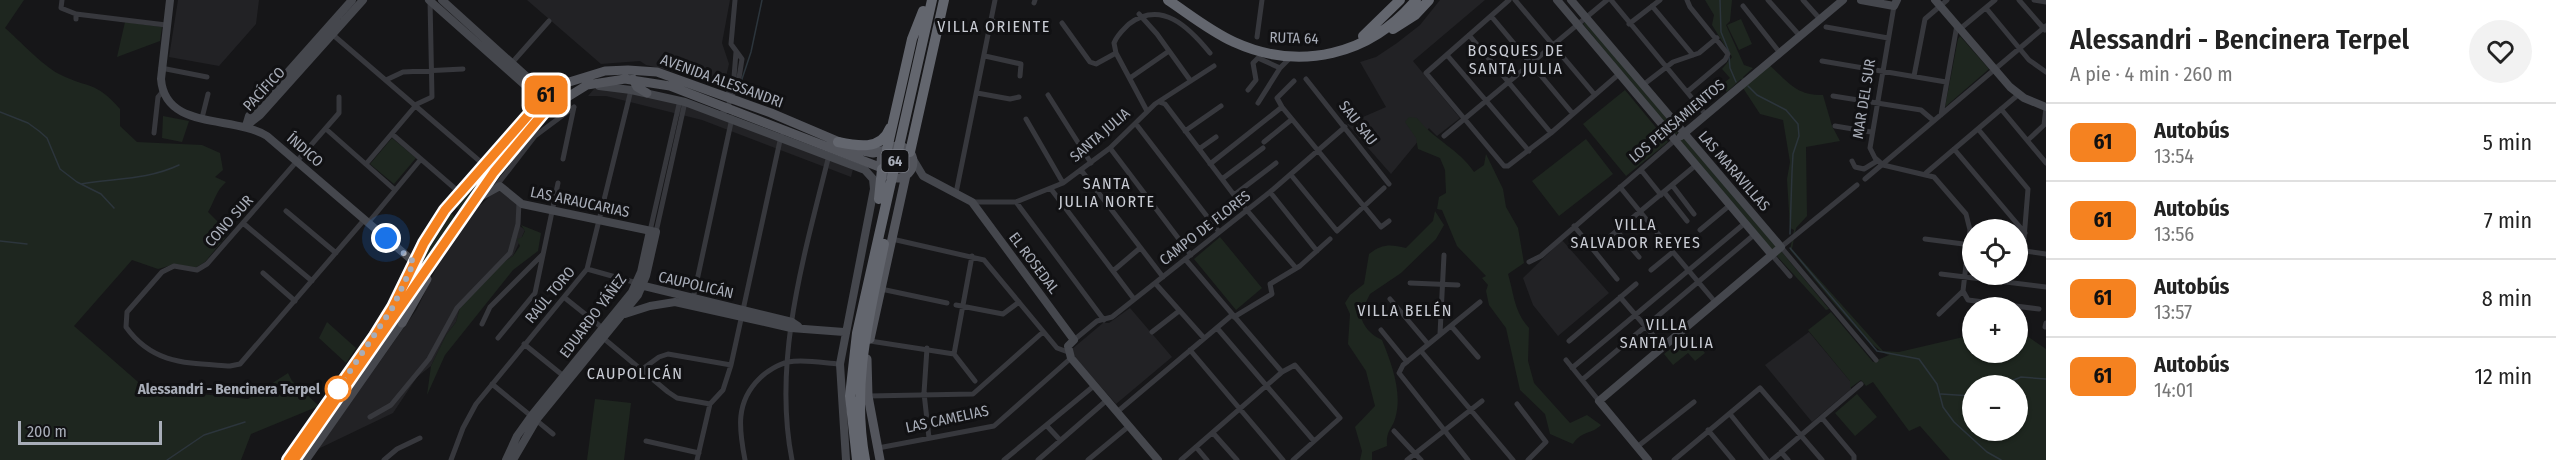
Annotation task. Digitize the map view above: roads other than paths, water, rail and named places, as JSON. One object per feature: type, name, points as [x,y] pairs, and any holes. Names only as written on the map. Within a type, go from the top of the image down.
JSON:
[{"type":"highway","points":[[888,148],[912,39],[930,0]]},
{"type":"highway","name":"64","points":[[857,460],[850,396],[858,328],[930,0]]},
{"type":"highway","name":"64","points":[[865,460],[858,406],[863,345],[938,0]]},
{"type":"highway","points":[[910,154],[944,0]]},
{"type":"highway","name":"RUTA 64","points":[[1168,0],[1234,42],[1263,52],[1292,56],[1334,53],[1392,25],[1416,0]]},
{"type":"highway","name":"RUTA 64","points":[[1179,0],[1229,34],[1269,48],[1318,50],[1337,47],[1368,37],[1408,0]]},
{"type":"highway","points":[[1368,37],[1400,0]]},
{"type":"highway","points":[[1368,37],[1400,26],[1429,0]]},
{"type":"highway","points":[[838,142],[859,147],[876,143],[888,134],[896,114]]},
{"type":"highway","points":[[843,413],[847,371],[858,328],[860,297],[882,188],[883,170]]},
{"type":"main road","name":"AVENIDA ALESSANDRI","points":[[294,460],[542,107],[547,94],[566,83],[593,74],[628,69],[657,72],[728,107],[867,152],[888,148],[910,154]]},
{"type":"main road","points":[[647,93],[635,86],[633,79],[639,72],[657,72]]},
{"type":"main road","name":"AVENIDA ALESSANDRI","points":[[288,460],[375,336],[432,229],[456,195],[483,164],[542,107],[580,87],[608,80],[633,79],[670,86],[883,170],[904,176]]},
{"type":"main road","points":[[883,170],[881,158],[888,148]]},
{"type":"main road","points":[[880,460],[868,396],[870,341],[910,154]]},
{"type":"main road","points":[[456,195],[451,204],[455,212],[468,211]]},
{"type":"main road","points":[[402,323],[426,282],[429,268]]},
{"type":"main road","points":[[402,323],[406,280]]},
{"type":"street","points":[[62,0],[61,8],[76,17],[166,25]]},
{"type":"street","points":[[154,133],[158,97],[163,91],[161,69],[170,0]]},
{"type":"street","name":"PACÍFICO","points":[[246,126],[249,116],[352,0]]},
{"type":"street","name":"PACÍFICO","points":[[246,126],[260,115],[363,0]]},
{"type":"street","points":[[429,0],[448,11],[509,66],[536,95],[542,107]]},
{"type":"street","points":[[366,164],[415,105],[432,98],[433,70],[429,0]]},
{"type":"street","points":[[442,0],[448,11]]},
{"type":"street","points":[[692,301],[728,107],[742,59],[731,44],[735,0]]},
{"type":"street","points":[[956,193],[995,0]]},
{"type":"street","points":[[1257,37],[1262,0]]},
{"type":"street","points":[[1509,0],[1426,73],[1506,167],[1551,133],[1619,74]]},
{"type":"street","points":[[1515,0],[1595,95]]},
{"type":"street","name":"LAS MARAVILLAS","points":[[1557,0],[1790,276]]},
{"type":"street","name":"LAS MARAVILLAS","points":[[1571,0],[1875,360]]},
{"type":"street","points":[[1444,136],[1609,0],[1706,115]]},
{"type":"street","points":[[1629,24],[1660,0]]},
{"type":"street","points":[[1687,0],[1690,7],[1727,51],[1727,57],[1687,92]]},
{"type":"street","points":[[1768,0],[1800,36]]},
{"type":"street","points":[[1803,0],[1820,19]]},
{"type":"street","points":[[1861,0],[1895,3]]},
{"type":"street","points":[[1941,115],[1958,27],[1995,0]]},
{"type":"street","points":[[1865,179],[2045,28],[2019,0]]},
{"type":"street","points":[[2034,0],[2046,2]]},
{"type":"street","name":"LOS PENSAMIENTOS","points":[[1529,262],[1542,256],[1574,226],[1840,1]]},
{"type":"street","points":[[1914,76],[1924,22],[1940,2],[1994,71],[2019,94],[2046,108],[2044,125],[2028,141]]},
{"type":"street","name":"MAR DEL SUR","points":[[1877,161],[1870,148],[1871,132],[1895,3]]},
{"type":"street","points":[[1652,6],[1693,55]]},
{"type":"street","points":[[1743,6],[1780,53]]},
{"type":"street","points":[[1986,8],[2034,64],[2046,72]]},
{"type":"street","points":[[1147,111],[1116,53],[1114,43],[1139,14],[1153,9],[1172,16],[1185,24],[1210,53]]},
{"type":"street","points":[[1139,14],[1190,80]]},
{"type":"street","points":[[1491,16],[1573,114]]},
{"type":"street","points":[[509,66],[549,21]]},
{"type":"street","points":[[992,21],[1029,27]]},
{"type":"street","points":[[1062,23],[1090,62],[1096,64],[1116,53]]},
{"type":"street","points":[[1826,27],[1888,38]]},
{"type":"street","points":[[333,34],[483,164]]},
{"type":"street","points":[[1469,35],[1551,133]]},
{"type":"street","points":[[1643,85],[1678,59],[1704,50],[1717,38]]},
{"type":"street","points":[[1130,78],[1169,51]]},
{"type":"street","points":[[1447,55],[1529,151]]},
{"type":"street","points":[[985,56],[1022,66],[1020,76]]},
{"type":"street","points":[[1258,103],[1280,68],[1292,56]]},
{"type":"street","points":[[1248,90],[1256,80],[1253,63],[1258,58],[1280,68]]},
{"type":"street","points":[[1822,61],[1946,82]]},
{"type":"street","points":[[509,66],[547,94]]},
{"type":"street","name":"SANTA JULIA","points":[[972,202],[1016,201],[1063,183],[1110,148],[1147,111],[1214,66]]},
{"type":"street","points":[[161,69],[207,77]]},
{"type":"street","points":[[386,80],[403,72],[463,69]]},
{"type":"street","name":"SAU SAU","points":[[1306,79],[1345,128],[1386,186],[1364,208]]},
{"type":"street","points":[[1294,81],[1277,98],[1282,107],[1364,208],[1382,227],[1389,221]]},
{"type":"street","name":"AVENIDA ALESSANDRI","points":[[580,87],[604,86],[728,107],[781,136],[865,170],[874,182],[858,277],[844,332],[840,364],[846,460]]},
{"type":"street","name":"RAÚL TORO","points":[[452,459],[469,415],[524,344],[565,298],[587,269],[631,90]]},
{"type":"street","name":"ÍNDICO","points":[[163,91],[177,110],[202,118],[246,126],[263,133],[414,262]]},
{"type":"street","points":[[977,93],[1010,99],[1019,97]]},
{"type":"street","points":[[202,118],[208,94]]},
{"type":"street","points":[[1926,174],[2019,94]]},
{"type":"street","points":[[1048,95],[1090,163]]},
{"type":"street","points":[[1833,96],[1923,111],[1934,121]]},
{"type":"street","name":"CONO SUR","points":[[295,300],[244,360],[233,366],[168,361],[129,331],[124,322],[126,314],[162,272],[174,267],[193,271],[203,268],[339,113],[339,97]]},
{"type":"street","name":"EDUARDO YÁÑEZ","points":[[604,334],[624,315],[640,285],[683,101]]},
{"type":"street","points":[[1159,102],[1166,104],[1233,195],[1296,268]]},
{"type":"street","points":[[1185,131],[1221,106]]},
{"type":"street","points":[[474,202],[497,185],[541,131],[574,107],[563,159]]},
{"type":"street","points":[[1210,164],[1282,107]]},
{"type":"street","points":[[2001,109],[2046,163]]},
{"type":"street","points":[[260,115],[263,133]]},
{"type":"street","points":[[230,123],[249,116]]},
{"type":"street","points":[[1026,119],[1063,183]]},
{"type":"street","points":[[1222,179],[1291,120]]},
{"type":"street","points":[[1136,124],[1219,232]]},
{"type":"street","points":[[1835,126],[1871,132]]},
{"type":"street","name":"CAMPO DE FLORES","points":[[1074,339],[1090,326],[1112,317],[1291,175],[1345,128]]},
{"type":"street","points":[[326,129],[395,190]]},
{"type":"street","points":[[1978,129],[2027,187],[2029,196],[2027,219]]},
{"type":"street","points":[[392,134],[421,159],[456,195]]},
{"type":"street","points":[[697,460],[710,405],[723,390],[731,365],[781,136]]},
{"type":"street","points":[[1199,149],[1216,137]]},
{"type":"street","points":[[1110,148],[1191,255]]},
{"type":"street","points":[[1954,149],[2013,219]]},
{"type":"street","points":[[910,154],[923,176]]},
{"type":"street","points":[[792,460],[785,401],[787,362],[830,155]]},
{"type":"street","points":[[263,273],[295,300],[421,159]]},
{"type":"street","points":[[1852,161],[1855,167],[1864,169],[1877,161],[1883,165],[1926,174],[1937,180],[1968,219]]},
{"type":"street","points":[[1233,195],[1276,163]]},
{"type":"street","points":[[1595,249],[1696,165]]},
{"type":"street","points":[[1081,170],[1163,277]]},
{"type":"street","points":[[1641,170],[1686,221]]},
{"type":"street","points":[[1291,175],[1337,231],[1364,208]]},
{"type":"street","points":[[904,176],[923,176],[972,202]]},
{"type":"street","points":[[498,338],[535,293],[558,183]]},
{"type":"street","points":[[1599,401],[1857,184]]},
{"type":"street","name":"LAS ARAUCARIAS","points":[[497,185],[509,191],[519,202],[653,232]]},
{"type":"street","points":[[1672,185],[1694,214]]},
{"type":"street","points":[[1620,188],[1664,241]]},
{"type":"street","points":[[1051,189],[1134,299]]},
{"type":"street","points":[[1270,192],[1317,251]]},
{"type":"street","points":[[1016,201],[1104,320]]},
{"type":"street","points":[[370,417],[391,405],[429,359],[457,308],[510,253],[518,224],[519,202]]},
{"type":"street","name":"EL ROSEDAL","points":[[972,202],[1074,339]]},
{"type":"street","points":[[1700,230],[1730,205]]},
{"type":"street","points":[[286,211],[336,253]]},
{"type":"street","points":[[243,223],[312,281]]},
{"type":"street","points":[[1572,368],[1745,223]]},
{"type":"street","points":[[1574,226],[1595,249],[1617,279]]},
{"type":"street","points":[[1617,231],[1639,257]]},
{"type":"street","points":[[1582,380],[1755,234]]},
{"type":"street","points":[[892,239],[972,256],[989,264],[1043,332],[1057,348],[1069,355],[1156,457],[1146,460]]},
{"type":"street","points":[[1118,412],[1217,328],[1272,294],[1270,284],[1296,268],[1330,239]]},
{"type":"street","points":[[1925,240],[1962,244]]},
{"type":"street","points":[[1113,271],[1140,248]]},
{"type":"street","points":[[1652,270],[1673,252],[1716,303]]},
{"type":"street","points":[[2028,252],[2046,254]]},
{"type":"street","points":[[482,324],[490,307],[543,254]]},
{"type":"street","points":[[1440,334],[1444,255]]},
{"type":"street","points":[[954,354],[972,256]]},
{"type":"street","points":[[1185,259],[1282,372]]},
{"type":"street","name":"CAUPOLICÁN","points":[[587,269],[692,301],[794,326],[844,332]]},
{"type":"street","points":[[1941,274],[1962,277]]},
{"type":"street","points":[[1155,283],[1204,338]]},
{"type":"street","points":[[1410,283],[1458,285]]},
{"type":"street","points":[[1569,341],[1636,284]]},
{"type":"street","name":"EDUARDO YÁÑEZ","points":[[506,460],[517,436],[604,334],[640,285]]},
{"type":"street","points":[[1964,285],[1963,291],[1968,300],[2039,309]]},
{"type":"street","points":[[2028,285],[2046,287]]},
{"type":"street","points":[[881,289],[947,303]]},
{"type":"street","points":[[1939,314],[1963,291]]},
{"type":"street","points":[[1620,297],[1664,348]]},
{"type":"street","points":[[565,298],[641,370],[677,398],[710,405]]},
{"type":"street","points":[[1390,299],[1428,344]]},
{"type":"street","name":"CAUPOLICÁN","points":[[624,315],[663,303],[692,301]]},
{"type":"street","points":[[956,304],[1003,314],[1019,302]]},
{"type":"street","points":[[1468,460],[1399,376],[1399,371],[1480,302]]},
{"type":"street","points":[[1152,332],[1179,310]]},
{"type":"street","points":[[306,460],[402,323]]},
{"type":"street","points":[[1452,327],[1478,357]]},
{"type":"street","points":[[1217,328],[1314,441]]},
{"type":"street","points":[[1381,330],[1407,362]]},
{"type":"street","points":[[868,396],[924,393],[973,394],[1043,332]]},
{"type":"street","name":"LAS CAMELIAS","points":[[878,448],[994,426],[1069,355],[1074,339]]},
{"type":"street","points":[[870,341],[954,354],[975,381]]},
{"type":"street","points":[[524,344],[567,378]]},
{"type":"street","points":[[927,348],[924,393],[929,438]]},
{"type":"street","points":[[1190,350],[1283,460]]},
{"type":"street","points":[[1422,351],[1513,460]]},
{"type":"street","points":[[641,370],[659,357],[668,354],[731,365]]},
{"type":"street","points":[[1566,360],[1648,460]]},
{"type":"street","points":[[745,460],[740,421],[742,402],[764,375],[787,362],[840,364]]},
{"type":"street","points":[[1181,460],[1282,372],[1295,365],[1340,418],[1293,460]]},
{"type":"street","points":[[492,384],[553,434]]},
{"type":"street","points":[[1772,460],[1861,384]]},
{"type":"street","points":[[1004,460],[1095,385]]},
{"type":"street","points":[[1674,460],[1760,388],[1822,460]]},
{"type":"street","points":[[1038,460],[1107,400]]},
{"type":"street","points":[[1407,460],[1482,401]]},
{"type":"street","points":[[1637,447],[1694,402]]},
{"type":"street","points":[[1517,404],[1546,442],[1528,460]]},
{"type":"street","points":[[1730,414],[1767,460]]},
{"type":"street","name":"EDUARDO YÁÑEZ","points":[[513,460],[534,417]]},
{"type":"street","points":[[1821,418],[1854,456],[1854,460]]},
{"type":"street","points":[[1047,426],[1060,440]]},
{"type":"street","points":[[1088,460],[1129,426]]},
{"type":"street","points":[[1708,430],[1733,460]]},
{"type":"street","points":[[1394,431],[1421,460]]},
{"type":"street","points":[[1213,433],[1237,460]]},
{"type":"street","points":[[384,460],[397,449],[420,438]]},
{"type":"street","points":[[646,441],[699,453]]},
{"type":"street","points":[[1196,447],[1207,460]]},
{"type":"street","points":[[1781,452],[1788,460]]},
{"type":"street","points":[[452,459],[460,460]]},
{"type":"waterway","points":[[738,91],[751,52],[762,0]]},
{"type":"waterway","points":[[1720,0],[1721,32],[1729,52]]},
{"type":"waterway","points":[[1729,57],[1730,68],[1736,82]]},
{"type":"waterway","points":[[1748,86],[1757,95],[1786,110],[1798,124],[1799,136],[1793,154],[1790,234]]},
{"type":"waterway","points":[[0,112],[28,123],[39,131],[47,138],[60,169],[77,182],[101,194],[114,208]]},
{"type":"waterway","points":[[81,184],[143,176],[179,165]]},
{"type":"waterway","points":[[0,241],[27,244]]},
{"type":"waterway","points":[[1790,248],[1877,351],[1919,359],[1937,384],[1943,407],[1954,422],[1987,452],[2001,460]]},
{"type":"waterway","points":[[2028,378],[2046,379]]},
{"type":"waterway","points":[[1941,394],[1962,395]]},
{"type":"waterway","points":[[167,460],[204,435],[245,422]]},
{"type":"place","name":"Alessandri - Bencinera Terpel","points":[[338,389]]},
{"type":"district","name":"VILLA ORIENTE","points":[[994,26]]},
{"type":"district","name":"BOSQUES DE SANTA JULIA","points":[[1516,59]]},
{"type":"district","name":"SANTA JULIA NORTE","points":[[1107,192]]},
{"type":"district","name":"VILLA SALVADOR REYES","points":[[1636,233]]},
{"type":"district","name":"VILLA BELÉN","points":[[1405,310]]},
{"type":"district","name":"VILLA SANTA JULIA","points":[[1667,333]]},
{"type":"district","name":"CAUPOLICÁN","points":[[635,373]]}]
